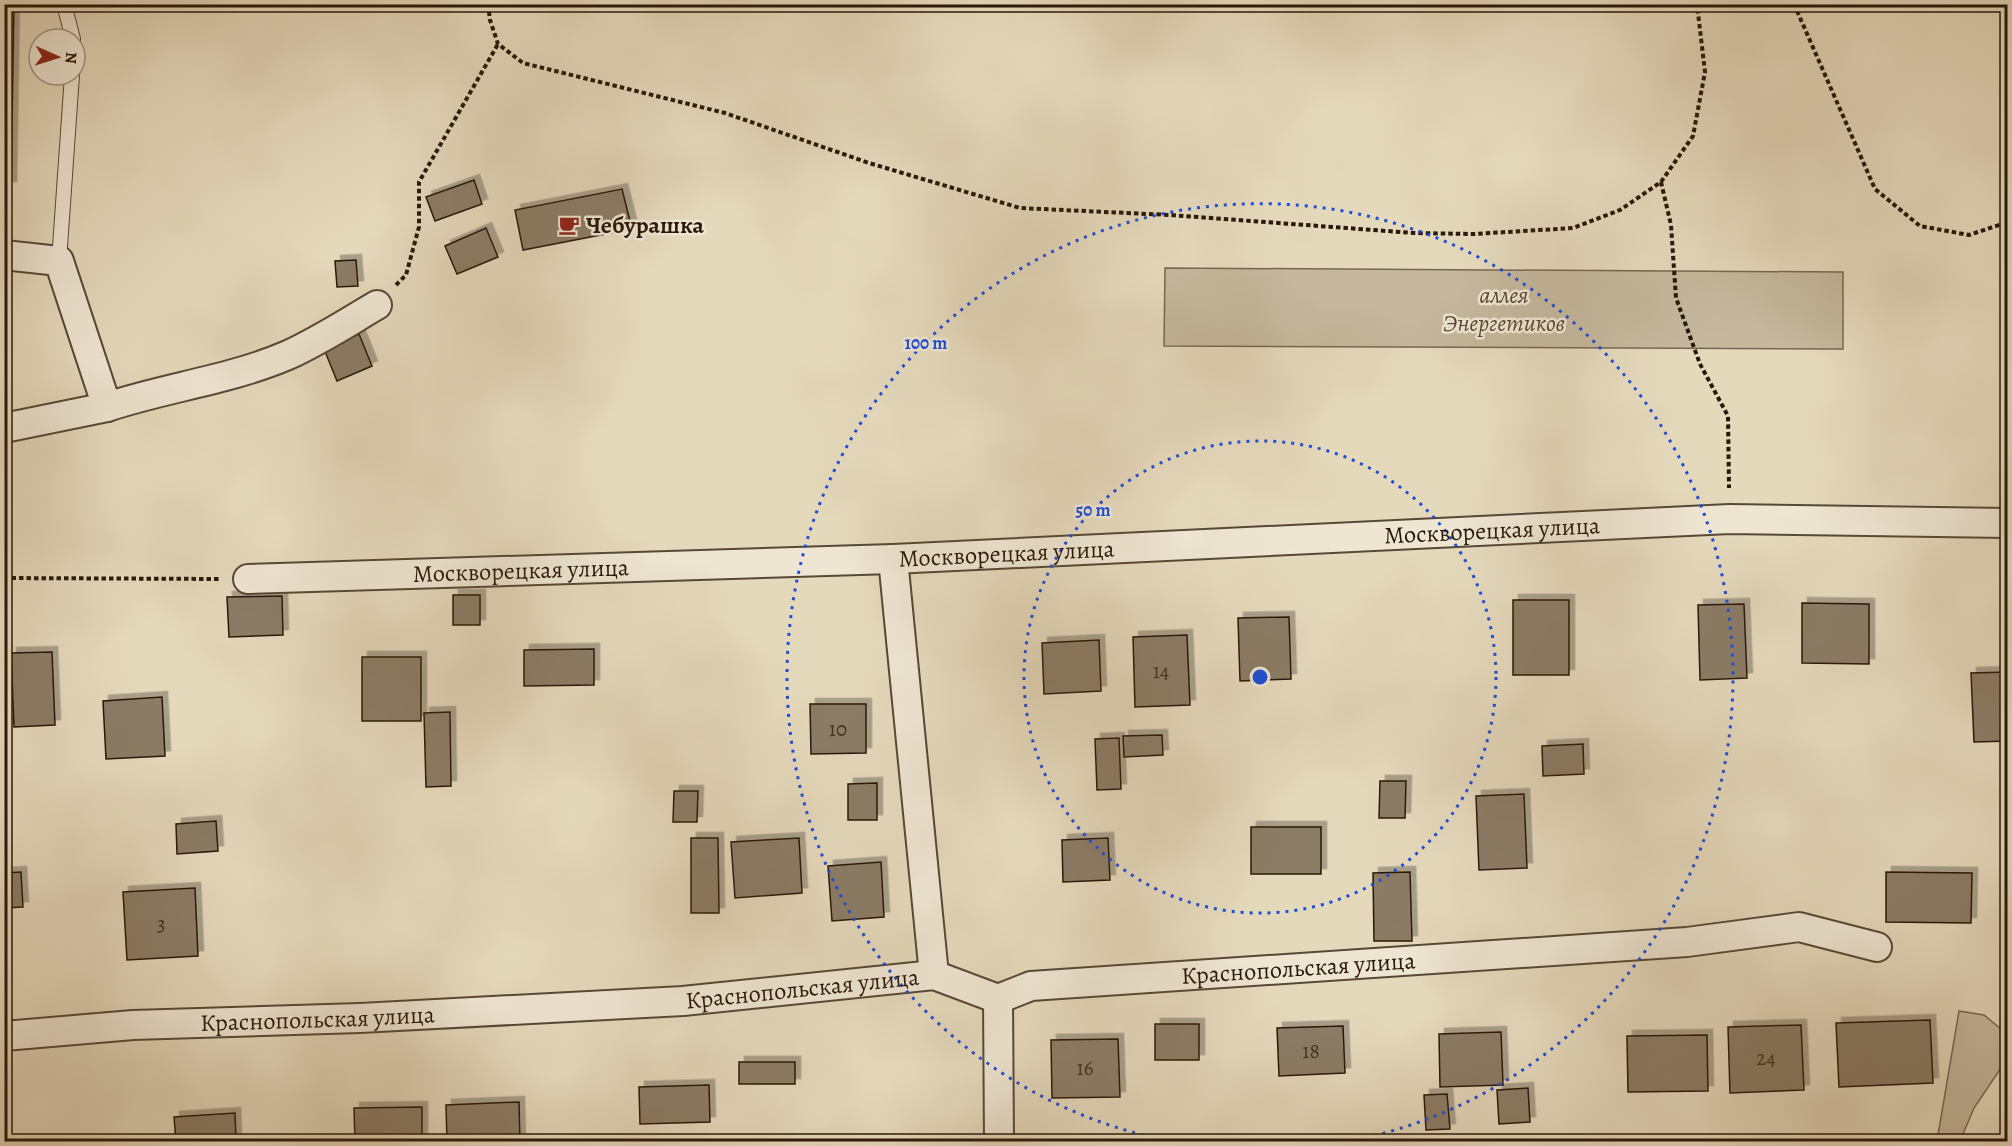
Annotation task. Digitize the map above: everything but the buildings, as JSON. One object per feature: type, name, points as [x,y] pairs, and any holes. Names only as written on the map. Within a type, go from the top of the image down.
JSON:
[{"type":"street","points":[[4,255],[59,261],[107,407]]},
{"type":"street","points":[[4,428],[107,407],[144,395],[203,383],[288,355],[377,305]]},
{"type":"street","name":"Москворецкая улица","points":[[248,579],[893,559],[1730,519],[2007,523]]},
{"type":"street","points":[[893,559],[934,975]]},
{"type":"street","name":"Краснопольская улица","points":[[4,1036],[133,1025],[360,1018],[683,1001],[934,975],[998,999],[1030,986],[1687,942],[1798,927],[1876,947]]},
{"type":"street","points":[[998,999],[999,1142]]},
{"type":"lane","points":[[64,4],[70,27]]},
{"type":"lane","points":[[59,261],[71,87]]},
{"type":"path","points":[[488,4],[490,20],[498,44],[523,63],[725,113],[869,163],[1020,208],[1170,215],[1414,233],[1474,234],[1573,228],[1620,210],[1661,182],[1693,136],[1705,72],[1697,4]]},
{"type":"path","points":[[1794,4],[1875,189],[1920,226],[1969,235],[2007,222]]},
{"type":"path","points":[[377,305],[406,275],[419,227],[419,182],[498,44]]},
{"type":"path","points":[[1661,182],[1671,225],[1676,298],[1700,364],[1728,416],[1730,519]]},
{"type":"path","points":[[4,578],[248,579]]},
{"type":"green space","name":"аллея Энергетиков","points":[[1165,268],[1843,272],[1843,349],[1164,346]]},
{"type":"green space","points":[[1959,1011],[1984,1015],[2007,1034],[2007,1059],[1974,1108],[1960,1141],[1937,1141]]},
{"type":"place","name":"Чебурашка","points":[[569,225]]}]
